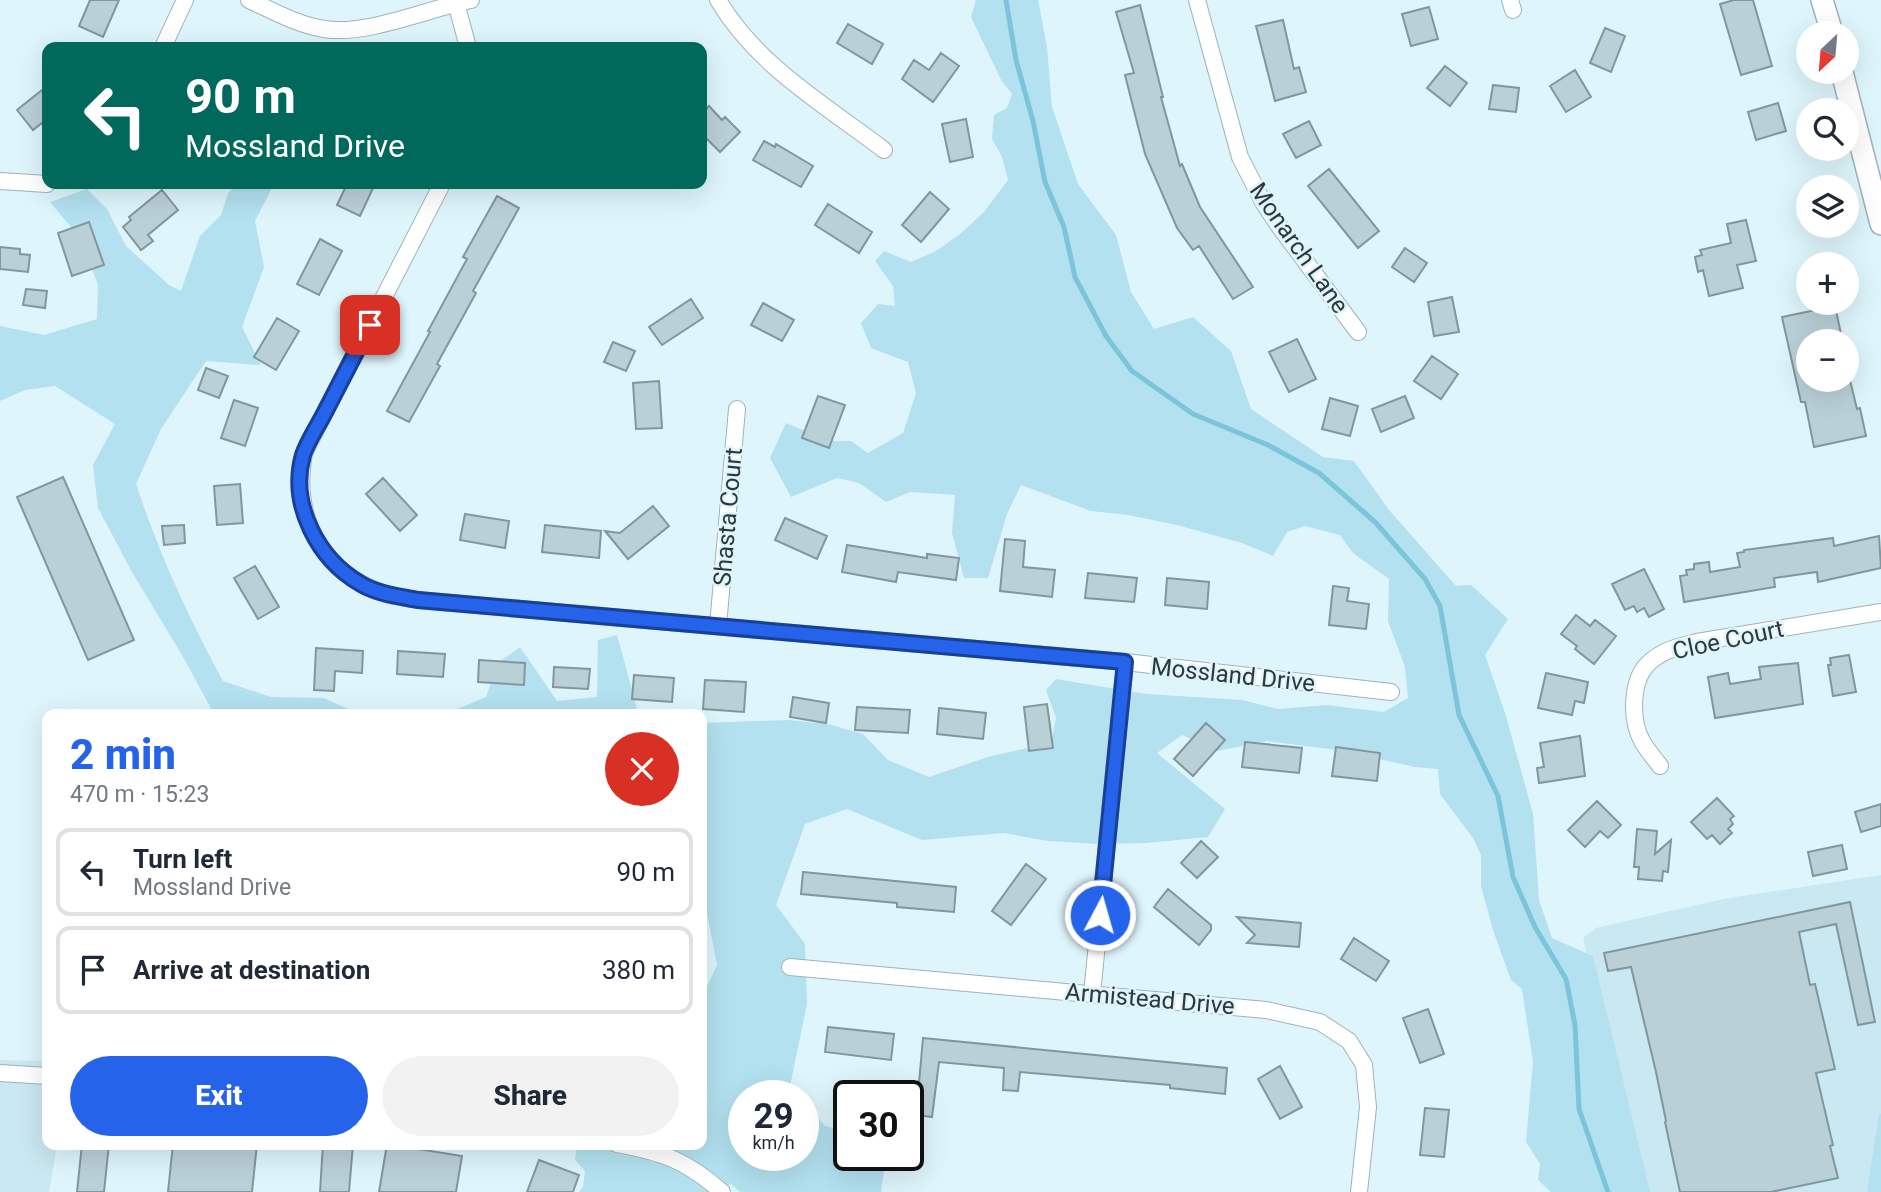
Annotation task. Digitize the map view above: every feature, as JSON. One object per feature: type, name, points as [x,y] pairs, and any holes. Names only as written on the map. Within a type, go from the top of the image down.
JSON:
[{"type":"main road","points":[[1822,0],[1828,21]]},
{"type":"main road","points":[[1845,84],[1881,224]]},
{"type":"street","points":[[165,42],[185,0]]},
{"type":"street","points":[[249,0],[298,22],[324,30],[357,30],[463,1],[467,42]]},
{"type":"street","points":[[718,0],[730,20],[777,70],[884,150]]},
{"type":"street","name":"Monarch Lane","points":[[1197,0],[1240,157],[1263,202],[1279,226],[1358,332]]},
{"type":"street","points":[[0,181],[42,184]]},
{"type":"street","name":"Mossland Drive","points":[[439,189],[304,453],[299,478],[304,510],[315,539],[334,564],[362,584],[387,594],[418,600],[1125,662],[1391,692]]},
{"type":"street","name":"Shasta Court","points":[[718,626],[737,408]]},
{"type":"street","name":"Cloe Court","points":[[1660,766],[1641,741],[1633,702],[1639,678],[1649,662],[1667,650],[1697,642],[1881,612]]},
{"type":"street","points":[[1092,994],[1125,662]]},
{"type":"street","name":"Armistead Drive","points":[[790,967],[1266,1010],[1320,1022],[1349,1041],[1364,1065],[1368,1107],[1359,1192]]},
{"type":"street","points":[[0,1073],[42,1076]]},
{"type":"street","points":[[655,1150],[699,1172],[722,1192]]},
{"type":"shaded area","points":[[976,0],[1038,0],[1047,47],[1052,107],[1078,184],[1116,235],[1131,292],[1154,329],[1193,317],[1231,351],[1251,409],[1323,457],[1354,461],[1389,510],[1456,586],[1471,585],[1508,619],[1485,655],[1506,716],[1533,814],[1539,900],[1552,938],[1593,956],[1650,1192],[1551,1192],[1538,1180],[1540,1164],[1526,1142],[1533,1061],[1522,989],[1511,980],[1493,930],[1481,886],[1481,855],[1473,838],[1440,794],[1438,769],[1415,767],[1338,750],[1267,741],[1217,751],[1182,735],[1157,753],[1225,809],[1208,837],[1098,844],[1048,841],[1004,833],[922,840],[847,809],[805,824],[776,905],[805,944],[807,1004],[791,1080],[728,1080],[728,1171],[819,1171],[819,1119],[825,1126],[833,1128],[833,1171],[884,1171],[881,1192],[740,1192],[731,1184],[718,1192],[579,1192],[583,1187],[585,1171],[575,1160],[576,1150],[707,1150],[707,986],[717,965],[707,914],[707,723],[788,720],[828,724],[863,734],[888,760],[929,777],[991,756],[1051,743],[1056,718],[1046,690],[1056,679],[1146,694],[1242,700],[1278,709],[1326,705],[1384,712],[1408,698],[1405,667],[1388,621],[1389,579],[1353,553],[1340,535],[1305,526],[1287,532],[1273,556],[1242,543],[1177,525],[1091,511],[1021,485],[1007,514],[988,578],[964,578],[952,533],[955,495],[910,492],[886,502],[859,483],[837,478],[791,497],[770,458],[786,423],[829,441],[851,441],[868,453],[903,433],[916,393],[908,362],[871,348],[861,323],[878,304],[895,306],[893,286],[875,261],[884,251],[911,262],[936,251],[984,212],[1008,180],[1002,157],[992,139],[994,115],[1007,108],[1012,94],[1001,80],[971,17]]},
{"type":"shaded area","points":[[87,189],[107,209],[126,246],[169,285],[181,291],[200,236],[221,215],[228,193],[232,189],[271,189],[255,221],[264,267],[242,327],[261,365],[206,361],[161,429],[136,484],[175,584],[223,681],[271,697],[324,698],[347,709],[211,709],[98,508],[93,465],[115,424],[55,386],[25,390],[0,401],[0,326],[44,335],[97,319],[98,285],[81,239],[50,202]]},
{"type":"shaded area","points":[[617,635],[636,709],[457,709],[486,697],[498,663],[520,647],[557,701],[597,697],[598,640]]},
{"type":"shaded area","points":[[1881,875],[1881,1192],[1643,1192],[1583,938],[1596,928],[1723,899]]},
{"type":"shaded area","points":[[0,1060],[42,1061],[42,1150],[56,1150],[49,1192],[0,1192]]},
{"type":"shaded area","points":[[1881,1114],[1881,1192],[1867,1192],[1879,1115]]},
{"type":"building","points":[[90,0],[119,0],[103,37],[79,26]]},
{"type":"building","points":[[1734,0],[1753,0],[1772,66],[1741,75],[1720,4]]},
{"type":"building","points":[[1140,5],[1180,166],[1182,164],[1200,207],[1253,287],[1233,299],[1199,246],[1193,250],[1177,228],[1145,154],[1125,75],[1134,73],[1116,12]]},
{"type":"building","points":[[1429,7],[1438,39],[1411,46],[1402,14]]},
{"type":"building","points":[[1283,20],[1294,69],[1299,67],[1306,92],[1275,101],[1256,26]]},
{"type":"building","points":[[848,24],[883,44],[872,64],[837,43]]},
{"type":"building","points":[[1605,28],[1625,36],[1611,72],[1590,63]]},
{"type":"building","points":[[941,53],[959,66],[933,102],[902,79],[914,60],[929,70]]},
{"type":"building","points":[[1445,66],[1467,83],[1450,106],[1427,88]]},
{"type":"building","points":[[1575,70],[1591,97],[1566,112],[1550,86]]},
{"type":"building","points":[[1493,85],[1519,88],[1516,112],[1489,109]]},
{"type":"building","points":[[42,90],[42,123],[33,130],[17,110]]},
{"type":"building","points":[[1778,103],[1786,131],[1756,140],[1748,112]]},
{"type":"building","points":[[709,106],[722,120],[725,117],[740,132],[720,152],[707,139]]},
{"type":"building","points":[[966,119],[973,157],[950,162],[942,124]]},
{"type":"building","points":[[1309,121],[1321,145],[1296,158],[1283,134]]},
{"type":"building","points":[[764,141],[775,147],[776,144],[813,166],[801,187],[753,160]]},
{"type":"building","points":[[1329,169],[1379,231],[1358,248],[1308,186]]},
{"type":"building","points":[[345,189],[373,189],[360,216],[337,205]]},
{"type":"building","points":[[162,190],[178,210],[148,235],[153,241],[141,250],[123,227],[131,220],[129,217]]},
{"type":"building","points":[[930,192],[949,209],[921,242],[902,225]]},
{"type":"building","points":[[497,196],[519,208],[473,291],[476,293],[409,422],[387,411],[467,259],[463,257]]},
{"type":"building","points":[[828,204],[872,232],[859,253],[815,225]]},
{"type":"building","points":[[1746,220],[1756,261],[1737,265],[1743,288],[1709,296],[1703,270],[1698,272],[1695,257],[1702,255],[1700,250],[1731,243],[1727,224]]},
{"type":"building","points":[[89,222],[104,265],[72,276],[58,233]]},
{"type":"building","points":[[320,239],[342,251],[319,295],[297,284]]},
{"type":"building","points":[[0,247],[20,249],[20,254],[30,255],[28,272],[0,269]]},
{"type":"building","points":[[1405,248],[1427,263],[1414,282],[1392,267]]},
{"type":"building","points":[[26,289],[47,291],[45,308],[23,305]]},
{"type":"building","points":[[1452,297],[1459,332],[1434,336],[1428,302]]},
{"type":"building","points":[[691,299],[703,318],[662,345],[649,327]]},
{"type":"building","points":[[763,303],[794,320],[782,341],[751,325]]},
{"type":"building","points":[[1796,314],[1837,315],[1840,329],[1796,329],[1796,380],[1782,317]]},
{"type":"building","points":[[277,318],[299,331],[276,370],[254,357]]},
{"type":"building","points":[[1297,339],[1316,379],[1289,392],[1269,352]]},
{"type":"building","points":[[613,342],[635,351],[626,371],[604,362]]},
{"type":"building","points":[[1432,356],[1458,374],[1441,399],[1414,381]]},
{"type":"building","points":[[206,368],[228,376],[219,398],[198,390]]},
{"type":"building","points":[[659,381],[662,428],[636,429],[633,383]]},
{"type":"building","points":[[1799,392],[1853,392],[1857,409],[1860,408],[1866,436],[1814,447],[1805,402],[1801,402]]},
{"type":"building","points":[[818,396],[845,405],[829,448],[802,438]]},
{"type":"building","points":[[1405,396],[1414,418],[1381,432],[1372,409]]},
{"type":"building","points":[[1330,398],[1358,406],[1350,436],[1322,429]]},
{"type":"building","points":[[234,400],[258,408],[245,446],[221,438]]},
{"type":"building","points":[[63,477],[134,640],[88,660],[17,497]]},
{"type":"building","points":[[383,478],[417,515],[400,531],[366,494]]},
{"type":"building","points":[[240,484],[243,523],[217,525],[214,486]]},
{"type":"building","points":[[653,506],[669,526],[628,559],[605,531],[620,533]]},
{"type":"building","points":[[465,514],[509,521],[505,548],[460,540]]},
{"type":"building","points":[[785,518],[827,536],[817,559],[775,540]]},
{"type":"building","points":[[184,525],[185,543],[164,545],[162,526]]},
{"type":"building","points":[[545,525],[601,531],[599,558],[542,552]]},
{"type":"building","points":[[1879,536],[1881,568],[1818,582],[1817,572],[1774,578],[1775,587],[1684,602],[1680,576],[1687,575],[1686,570],[1694,569],[1694,564],[1709,562],[1710,572],[1740,567],[1737,553],[1744,550],[1833,538],[1834,546]]},
{"type":"building","points":[[1005,539],[1025,541],[1023,567],[1055,570],[1052,597],[1000,591]]},
{"type":"building","points":[[847,545],[927,558],[927,554],[959,558],[956,580],[898,572],[896,582],[842,572]]},
{"type":"building","points":[[255,566],[279,607],[258,619],[234,578]]},
{"type":"building","points":[[1644,569],[1664,609],[1649,617],[1644,608],[1637,612],[1634,606],[1625,610],[1612,584]]},
{"type":"building","points":[[1088,573],[1137,578],[1134,602],[1085,598]]},
{"type":"building","points":[[1167,578],[1209,582],[1207,609],[1165,605]]},
{"type":"building","points":[[1333,586],[1349,588],[1347,601],[1369,604],[1366,629],[1329,625]]},
{"type":"building","points":[[1576,615],[1590,626],[1595,620],[1616,636],[1594,664],[1561,634]]},
{"type":"building","points":[[316,648],[363,651],[362,673],[335,671],[334,691],[314,690]]},
{"type":"building","points":[[398,651],[445,654],[443,677],[397,674]]},
{"type":"building","points":[[1849,655],[1856,692],[1833,696],[1828,665],[1831,665],[1830,658]]},
{"type":"building","points":[[479,660],[525,663],[524,685],[478,682]]},
{"type":"building","points":[[1798,663],[1803,704],[1715,718],[1708,677],[1728,673],[1730,684],[1761,679],[1759,667]]},
{"type":"building","points":[[554,667],[590,669],[588,689],[553,687]]},
{"type":"building","points":[[1546,673],[1588,682],[1584,703],[1575,701],[1572,715],[1538,708]]},
{"type":"building","points":[[634,675],[674,678],[672,702],[632,699]]},
{"type":"building","points":[[705,680],[746,682],[744,712],[703,709]]},
{"type":"building","points":[[793,697],[829,703],[826,723],[790,717]]},
{"type":"building","points":[[1047,704],[1053,748],[1029,751],[1024,707]]},
{"type":"building","points":[[857,707],[910,710],[908,733],[855,730]]},
{"type":"building","points":[[939,708],[986,713],[983,739],[937,734]]},
{"type":"building","points":[[1206,723],[1225,740],[1193,776],[1174,759]]},
{"type":"building","points":[[1580,736],[1585,776],[1539,783],[1537,768],[1544,767],[1540,743]]},
{"type":"building","points":[[1245,742],[1302,748],[1299,773],[1242,767]]},
{"type":"building","points":[[1336,747],[1380,753],[1377,781],[1332,776]]},
{"type":"building","points":[[1717,798],[1734,816],[1730,819],[1733,824],[1728,829],[1732,833],[1720,844],[1712,835],[1707,839],[1691,822]]},
{"type":"building","points":[[1597,801],[1621,825],[1608,838],[1600,831],[1585,847],[1568,830]]},
{"type":"building","points":[[1881,804],[1881,826],[1861,832],[1855,812]]},
{"type":"building","points":[[1637,829],[1657,831],[1655,854],[1671,840],[1668,872],[1663,871],[1662,881],[1638,879],[1639,867],[1634,867]]},
{"type":"building","points":[[1201,841],[1218,857],[1197,878],[1181,863]]},
{"type":"building","points":[[1842,845],[1847,869],[1813,876],[1808,852]]},
{"type":"building","points":[[1026,864],[1046,879],[1011,925],[992,911]]},
{"type":"building","points":[[803,872],[956,887],[954,912],[897,907],[897,903],[801,894]]},
{"type":"building","points":[[1168,889],[1211,925],[1211,930],[1199,945],[1154,907]]},
{"type":"building","points":[[1850,902],[1875,1022],[1858,1025],[1836,924],[1799,932],[1810,985],[1815,984],[1835,1069],[1816,1073],[1838,1178],[1771,1192],[1680,1192],[1631,967],[1608,971],[1604,953]]},
{"type":"building","points":[[1237,917],[1301,923],[1299,947],[1247,943],[1255,935]]},
{"type":"building","points":[[1354,938],[1389,961],[1376,981],[1341,959]]},
{"type":"building","points":[[1428,1009],[1444,1054],[1420,1063],[1403,1018]]},
{"type":"building","points":[[828,1027],[894,1034],[891,1060],[825,1052]]},
{"type":"building","points":[[923,1038],[1227,1068],[1225,1094],[1170,1088],[1170,1085],[1020,1072],[1018,1091],[1003,1090],[1004,1068],[939,1062],[932,1117],[924,1116],[924,1080],[919,1080]]},
{"type":"building","points":[[1280,1066],[1302,1107],[1280,1119],[1258,1079]]},
{"type":"building","points":[[1425,1108],[1449,1110],[1444,1157],[1420,1155]]},
{"type":"building","points":[[81,1150],[108,1150],[104,1192],[77,1192]]},
{"type":"building","points":[[172,1150],[256,1150],[252,1192],[168,1192]]},
{"type":"building","points":[[323,1150],[352,1150],[349,1192],[320,1192]]},
{"type":"building","points":[[386,1150],[424,1150],[462,1156],[456,1192],[379,1192]]},
{"type":"building","points":[[539,1160],[579,1175],[573,1192],[527,1192]]},
{"type":"waterway","points":[[1006,0],[1016,60],[1033,121],[1045,182],[1064,227],[1075,277],[1106,336],[1132,371],[1193,414],[1268,445],[1319,473],[1375,522],[1425,579],[1440,606],[1459,715],[1498,796],[1513,877],[1535,927],[1566,979],[1575,1025],[1579,1109],[1608,1192]]},
{"type":"route","points":[[370,325],[304,453],[299,478],[304,510],[315,539],[334,564],[362,584],[387,594],[418,600],[1125,662],[1100,915]]}]
